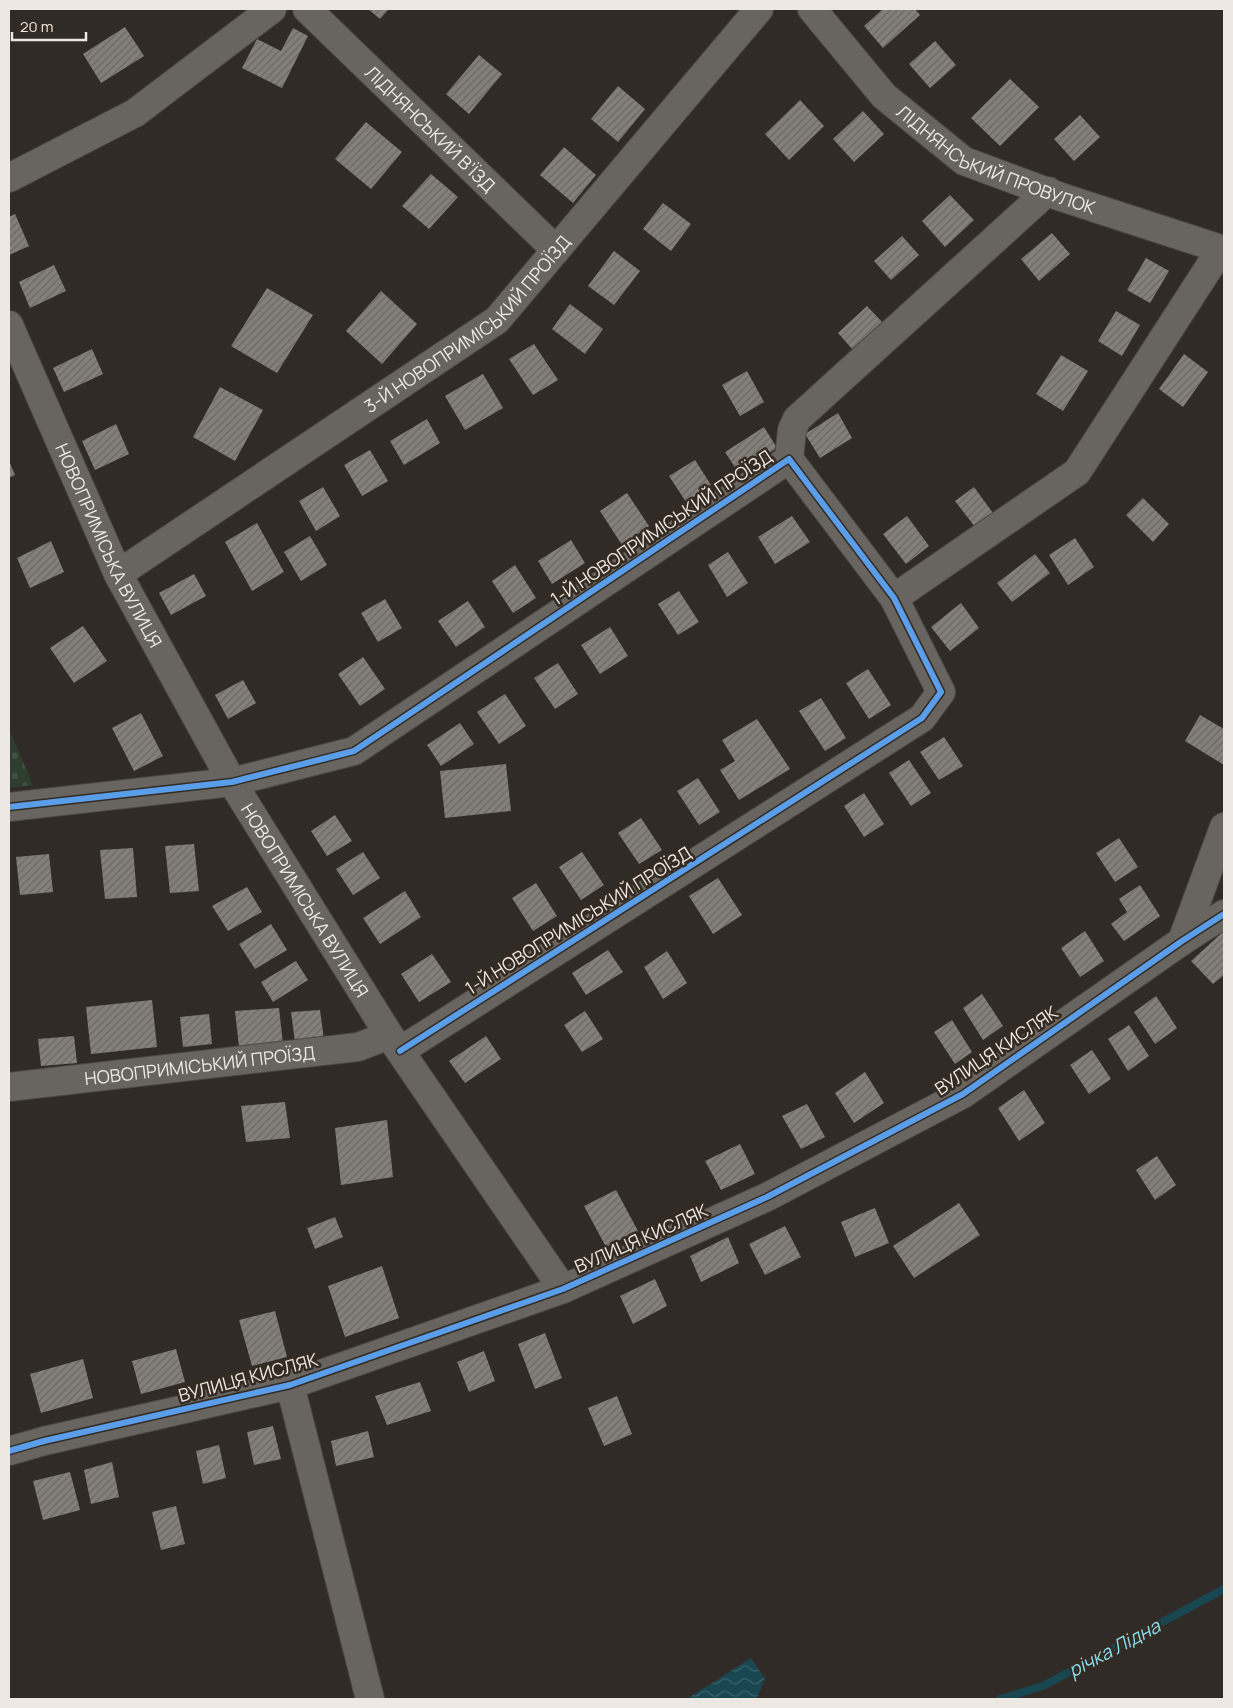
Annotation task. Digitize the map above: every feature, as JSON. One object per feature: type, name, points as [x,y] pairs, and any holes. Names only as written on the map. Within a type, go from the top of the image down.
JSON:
[{"type":"street","points":[[9,178],[135,113],[272,9]]},
{"type":"street","name":"ЛІДНЯНСЬКИЙ В’ЇЗД","points":[[307,9],[556,250]]},
{"type":"street","name":"3-Й НОВОПРИМІСЬКИЙ ПРОЇЗД","points":[[118,574],[497,320],[758,9]]},
{"type":"street","name":"ЛІДНЯНСЬКИЙ ПРОВУЛОК","points":[[812,9],[884,96],[964,161],[1223,250]]},
{"type":"street","name":"1-Й НОВОПРИМІСЬКИЙ ПРОЇЗД","points":[[394,1043],[922,718],[941,692],[894,598],[789,459],[792,430],[797,419],[1048,191]]},
{"type":"street","points":[[894,598],[1077,472],[1223,250]]},
{"type":"street","name":"НОВОПРИМІСЬКА ВУЛИЦЯ","points":[[9,325],[118,574],[232,782],[394,1043],[563,1289]]},
{"type":"street","name":"1-Й НОВОПРИМІСЬКИЙ ПРОЇЗД","points":[[9,807],[232,782],[354,751],[789,459]]},
{"type":"street","points":[[1182,941],[1224,827]]},
{"type":"street","name":"ВУЛИЦЯ КИСЛЯК","points":[[9,1451],[44,1441],[290,1385],[563,1289],[767,1197],[963,1094],[1182,941],[1224,914]]},
{"type":"street","name":"НОВОПРИМІСЬКИЙ ПРОЇЗД","points":[[9,1087],[394,1043]]},
{"type":"street","points":[[290,1385],[370,1699]]},
{"type":"green space","points":[[9,729],[33,785],[9,788]]},
{"type":"water","points":[[751,1658],[765,1679],[757,1697],[754,1699],[687,1699]]},
{"type":"building","points":[[368,9],[389,9],[380,19]]},
{"type":"building","points":[[883,9],[915,9],[920,15],[883,48],[864,26]]},
{"type":"building","points":[[125,27],[144,56],[101,83],[83,54]]},
{"type":"building","points":[[293,28],[308,36],[282,88],[242,68],[257,39],[281,51]]},
{"type":"building","points":[[935,41],[956,65],[930,88],[909,64]]},
{"type":"building","points":[[479,55],[502,74],[469,114],[446,94]]},
{"type":"building","points":[[1010,79],[1039,107],[1000,146],[971,118]]},
{"type":"building","points":[[618,86],[645,109],[618,142],[591,119]]},
{"type":"building","points":[[800,100],[824,126],[789,160],[765,134]]},
{"type":"building","points":[[863,111],[884,134],[854,162],[833,139]]},
{"type":"building","points":[[1080,115],[1100,137],[1074,161],[1054,139]]},
{"type":"building","points":[[366,122],[402,152],[371,189],[335,159]]},
{"type":"building","points":[[564,147],[596,175],[573,203],[540,175]]},
{"type":"building","points":[[431,174],[458,197],[429,229],[402,206]]},
{"type":"building","points":[[950,195],[974,220],[945,247],[922,221]]},
{"type":"building","points":[[663,203],[691,224],[671,251],[643,229]]},
{"type":"building","points":[[15,214],[29,246],[9,255],[9,217]]},
{"type":"building","points":[[1052,233],[1070,254],[1039,281],[1021,259]]},
{"type":"building","points":[[902,236],[919,255],[891,280],[874,261]]},
{"type":"building","points":[[614,251],[640,271],[614,305],[588,286]]},
{"type":"building","points":[[1146,258],[1169,271],[1150,303],[1127,290]]},
{"type":"building","points":[[54,265],[66,291],[30,308],[19,282]]},
{"type":"building","points":[[267,288],[313,315],[277,373],[231,346]]},
{"type":"building","points":[[381,291],[417,324],[382,364],[346,331]]},
{"type":"building","points":[[570,304],[603,329],[585,354],[552,329]]},
{"type":"building","points":[[867,306],[883,323],[853,350],[838,333]]},
{"type":"building","points":[[1116,311],[1140,325],[1122,356],[1098,341]]},
{"type":"building","points":[[534,344],[558,380],[533,395],[509,359]]},
{"type":"building","points":[[92,349],[103,374],[64,392],[53,368]]},
{"type":"building","points":[[1184,354],[1208,372],[1183,407],[1159,389]]},
{"type":"building","points":[[1061,355],[1088,371],[1063,411],[1036,394]]},
{"type":"building","points":[[747,371],[764,402],[740,416],[722,385]]},
{"type":"building","points":[[483,374],[503,408],[465,430],[445,396]]},
{"type":"building","points":[[220,387],[263,410],[235,461],[193,437]]},
{"type":"building","points":[[838,413],[852,438],[820,458],[805,434]]},
{"type":"building","points":[[427,419],[440,443],[404,465],[390,441]]},
{"type":"building","points":[[116,424],[129,454],[95,470],[82,441]]},
{"type":"building","points":[[764,427],[777,448],[738,472],[725,452]]},
{"type":"building","points":[[370,450],[388,481],[362,496],[344,465]]},
{"type":"building","points":[[695,460],[711,485],[686,502],[669,476]]},
{"type":"building","points":[[9,461],[15,475],[9,478]]},
{"type":"building","points":[[323,487],[340,516],[316,531],[299,501]]},
{"type":"building","points":[[974,487],[993,513],[975,527],[955,501]]},
{"type":"building","points":[[627,493],[649,526],[622,545],[600,511]]},
{"type":"building","points":[[1143,498],[1169,524],[1153,542],[1126,515]]},
{"type":"building","points":[[792,516],[810,542],[775,564],[758,537]]},
{"type":"building","points":[[907,516],[929,546],[906,564],[883,534]]},
{"type":"building","points":[[257,523],[284,572],[252,591],[225,542]]},
{"type":"building","points":[[310,536],[327,565],[301,581],[284,552]]},
{"type":"building","points":[[1075,538],[1094,567],[1068,585],[1049,555]]},
{"type":"building","points":[[571,540],[585,563],[552,584],[538,561]]},
{"type":"building","points":[[51,541],[64,572],[30,588],[17,558]]},
{"type":"building","points":[[728,552],[748,583],[727,597],[708,565]]},
{"type":"building","points":[[1035,554],[1050,573],[1012,602],[997,583]]},
{"type":"building","points":[[515,565],[536,598],[513,613],[492,581]]},
{"type":"building","points":[[194,574],[206,596],[171,615],[159,593]]},
{"type":"building","points":[[679,591],[699,622],[678,635],[658,604]]},
{"type":"building","points":[[385,599],[402,628],[378,642],[361,613]]},
{"type":"building","points":[[468,601],[485,627],[456,647],[438,621]]},
{"type":"building","points":[[961,603],[979,628],[950,651],[931,627]]},
{"type":"building","points":[[83,626],[107,661],[74,683],[50,648]]},
{"type":"building","points":[[610,627],[628,656],[600,674],[581,645]]},
{"type":"building","points":[[363,657],[385,689],[360,706],[338,674]]},
{"type":"building","points":[[558,663],[578,694],[555,709],[534,678]]},
{"type":"building","points":[[868,669],[891,705],[869,719],[846,683]]},
{"type":"building","points":[[243,680],[256,703],[228,719],[215,695]]},
{"type":"building","points":[[505,694],[526,726],[499,744],[477,712]]},
{"type":"building","points":[[821,698],[846,738],[825,751],[799,711]]},
{"type":"building","points":[[141,713],[163,756],[134,771],[112,728]]},
{"type":"building","points":[[1200,715],[1224,729],[1224,765],[1185,741]]},
{"type":"building","points":[[757,719],[790,769],[739,800],[720,770],[735,761],[722,740]]},
{"type":"building","points":[[460,723],[474,744],[441,766],[427,745]]},
{"type":"building","points":[[944,737],[963,766],[939,780],[920,752]]},
{"type":"building","points":[[909,760],[931,793],[911,806],[889,773]]},
{"type":"building","points":[[506,764],[511,811],[445,818],[440,771]]},
{"type":"building","points":[[698,778],[720,812],[699,825],[677,791]]},
{"type":"building","points":[[864,793],[884,824],[864,837],[844,806]]},
{"type":"building","points":[[335,815],[352,841],[327,856],[311,831]]},
{"type":"building","points":[[641,818],[662,850],[639,864],[618,833]]},
{"type":"building","points":[[1119,838],[1138,867],[1115,882],[1096,853]]},
{"type":"building","points":[[194,844],[199,891],[170,893],[165,846]]},
{"type":"building","points":[[133,848],[137,897],[105,899],[100,850]]},
{"type":"building","points":[[363,852],[380,878],[353,895],[336,869]]},
{"type":"building","points":[[582,852],[604,885],[581,900],[559,867]]},
{"type":"building","points":[[49,854],[53,892],[20,895],[16,857]]},
{"type":"building","points":[[718,878],[742,915],[713,934],[689,896]]},
{"type":"building","points":[[536,883],[557,916],[533,931],[512,898]]},
{"type":"building","points":[[1140,885],[1160,916],[1124,941],[1111,924],[1127,912],[1119,899]]},
{"type":"building","points":[[247,887],[262,912],[228,931],[212,906]]},
{"type":"building","points":[[405,891],[421,917],[380,944],[363,918]]},
{"type":"building","points":[[271,924],[287,950],[255,969],[239,944]]},
{"type":"building","points":[[1085,931],[1104,961],[1080,977],[1061,948]]},
{"type":"building","points":[[1224,931],[1224,975],[1213,984],[1191,961]]},
{"type":"building","points":[[608,950],[623,972],[586,995],[572,973]]},
{"type":"building","points":[[667,951],[687,983],[663,999],[644,967]]},
{"type":"building","points":[[432,954],[451,982],[419,1002],[401,974]]},
{"type":"building","points":[[296,961],[308,980],[273,1002],[261,982]]},
{"type":"building","points":[[982,994],[1003,1026],[983,1040],[963,1008]]},
{"type":"building","points":[[1156,996],[1177,1028],[1155,1044],[1134,1012]]},
{"type":"building","points":[[152,1000],[157,1047],[91,1054],[86,1007]]},
{"type":"building","points":[[279,1008],[283,1044],[239,1047],[235,1011]]},
{"type":"building","points":[[320,1010],[324,1040],[295,1042],[291,1012]]},
{"type":"building","points":[[585,1011],[603,1039],[582,1052],[564,1025]]},
{"type":"building","points":[[209,1014],[212,1044],[183,1047],[180,1017]]},
{"type":"building","points":[[952,1020],[972,1052],[955,1064],[934,1032]]},
{"type":"building","points":[[1129,1025],[1149,1056],[1128,1071],[1108,1039]]},
{"type":"building","points":[[74,1036],[77,1063],[41,1066],[38,1039]]},
{"type":"building","points":[[486,1036],[501,1059],[465,1083],[449,1061]]},
{"type":"building","points":[[1092,1050],[1111,1079],[1089,1094],[1070,1065]]},
{"type":"building","points":[[865,1072],[884,1103],[854,1123],[835,1093]]},
{"type":"building","points":[[1024,1090],[1045,1123],[1019,1141],[998,1108]]},
{"type":"building","points":[[285,1102],[290,1138],[246,1142],[241,1106]]},
{"type":"building","points":[[807,1104],[825,1137],[801,1149],[782,1116]]},
{"type":"building","points":[[387,1120],[393,1177],[341,1185],[335,1128]]},
{"type":"building","points":[[740,1144],[755,1174],[721,1190],[705,1161]]},
{"type":"building","points":[[1157,1156],[1176,1185],[1155,1200],[1136,1170]]},
{"type":"building","points":[[616,1190],[638,1231],[606,1247],[584,1206]]},
{"type":"building","points":[[959,1203],[980,1235],[914,1278],[893,1246]]},
{"type":"building","points":[[875,1208],[889,1243],[855,1257],[841,1222]]},
{"type":"building","points":[[335,1217],[343,1237],[315,1249],[307,1228]]},
{"type":"building","points":[[785,1226],[801,1257],[765,1275],[749,1244]]},
{"type":"building","points":[[728,1237],[739,1263],[701,1282],[690,1256]]},
{"type":"building","points":[[382,1266],[399,1318],[345,1337],[328,1286]]},
{"type":"building","points":[[655,1279],[667,1306],[633,1324],[620,1296]]},
{"type":"building","points":[[275,1311],[287,1357],[252,1366],[239,1320]]},
{"type":"building","points":[[545,1333],[562,1378],[535,1389],[518,1344]]},
{"type":"building","points":[[176,1349],[185,1382],[141,1394],[132,1361]]},
{"type":"building","points":[[484,1351],[495,1381],[469,1392],[457,1362]]},
{"type":"building","points":[[83,1359],[93,1398],[41,1413],[30,1374]]},
{"type":"building","points":[[420,1382],[431,1411],[387,1425],[375,1396]]},
{"type":"building","points":[[617,1396],[632,1434],[604,1446],[588,1408]]},
{"type":"building","points":[[273,1426],[281,1459],[254,1465],[247,1432]]},
{"type":"building","points":[[368,1431],[374,1457],[336,1466],[331,1441]]},
{"type":"building","points":[[219,1445],[226,1478],[203,1484],[196,1451]]},
{"type":"building","points":[[112,1462],[119,1497],[91,1504],[84,1470]]},
{"type":"building","points":[[70,1472],[80,1510],[43,1520],[33,1481]]},
{"type":"building","points":[[176,1506],[185,1544],[161,1550],[152,1512]]},
{"type":"waterway","name":"річка Лідна","points":[[1000,1699],[1043,1686],[1224,1589]]},
{"type":"cycle path","points":[[9,807],[232,782],[354,751],[789,459],[894,598],[941,692],[922,718],[400,1051]]},
{"type":"cycle path","points":[[9,1451],[44,1441],[290,1385],[563,1289],[767,1197],[963,1094],[1182,941],[1224,914]]}]
